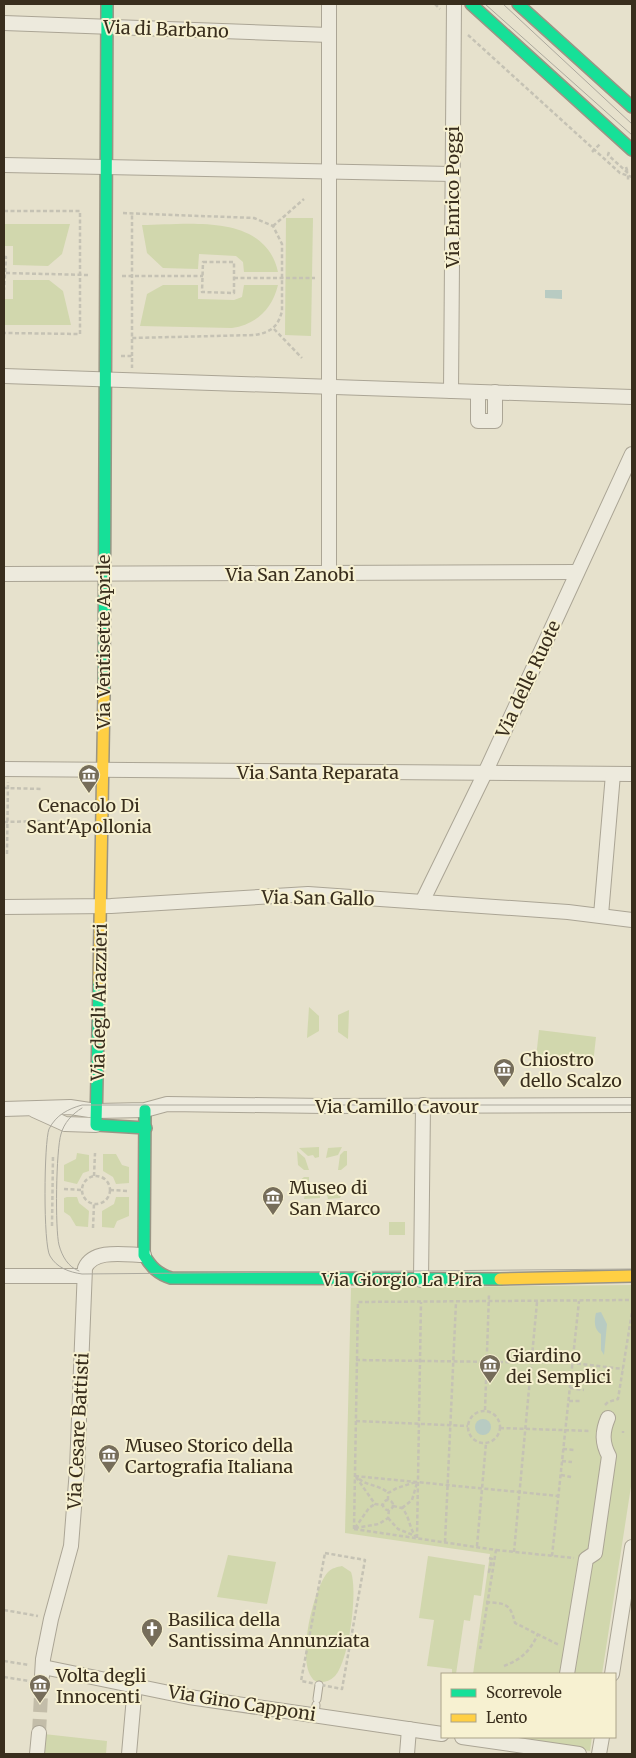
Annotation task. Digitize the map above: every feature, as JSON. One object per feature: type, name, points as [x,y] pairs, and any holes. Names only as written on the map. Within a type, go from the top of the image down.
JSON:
[{"type":"street","name":"Via Ventisette Aprile","points":[[100,906],[107,4]]},
{"type":"street","points":[[329,4],[329,573]]},
{"type":"street","name":"Via Enrico Poggi","points":[[451,391],[454,4]]},
{"type":"street","points":[[472,4],[632,150]]},
{"type":"street","points":[[518,4],[632,107]]},
{"type":"street","name":"Via di Barbano","points":[[4,23],[329,35]]},
{"type":"street","points":[[4,165],[452,174]]},
{"type":"street","points":[[4,376],[632,397]]},
{"type":"street","points":[[478,392],[478,421],[495,421],[496,392]]},
{"type":"street","name":"Via delle Ruote","points":[[422,902],[485,773],[577,572],[629,472],[632,454]]},
{"type":"street","name":"Via San Zanobi","points":[[4,574],[577,572]]},
{"type":"street","name":"Via Santa Reparata","points":[[6,773],[102,770],[632,774]]},
{"type":"street","points":[[601,915],[612,774]]},
{"type":"street","name":"Via San Gallo","points":[[4,907],[100,906],[308,894],[346,895],[601,915],[632,920]]},
{"type":"street","name":"Via degli Arazzieri","points":[[96,1111],[100,906]]},
{"type":"street","name":"Via Camillo Cavour","points":[[4,1108],[70,1108],[96,1111],[146,1110],[162,1105],[632,1105]]},
{"type":"street","points":[[421,1280],[422,1105]]},
{"type":"street","points":[[4,1276],[84,1278],[87,1264],[97,1256],[144,1255],[146,1110]]},
{"type":"street","points":[[96,1111],[146,1128]]},
{"type":"street","name":"Via Giorgio La Pira","points":[[144,1255],[155,1272],[171,1278],[421,1280],[632,1276]]},
{"type":"street","name":"Via Cesare Battisti","points":[[37,1670],[43,1659],[61,1578],[67,1568],[72,1534],[84,1278]]},
{"type":"street","points":[[567,1673],[586,1559],[596,1553],[609,1456],[604,1448],[603,1432],[608,1418]]},
{"type":"street","points":[[612,1673],[632,1547]]},
{"type":"street","name":"Via Gino Capponi","points":[[37,1670],[135,1685],[190,1697],[316,1706],[409,1729],[441,1734]]},
{"type":"street","points":[[129,1754],[135,1685]]},
{"type":"street","points":[[407,1754],[409,1729]]},
{"type":"street","points":[[37,1754],[39,1733]]},
{"type":"street","points":[[476,1738],[534,1742],[579,1754]]},
{"type":"street","points":[[599,1754],[602,1738]]},
{"type":"lane","points":[[316,1706],[319,1685]]},
{"type":"path","points":[[479,45],[593,150],[620,173],[629,174]]},
{"type":"path","points":[[593,150],[600,144]]},
{"type":"path","points":[[614,156],[609,152],[608,155],[629,174]]},
{"type":"path","points":[[628,182],[629,174]]},
{"type":"path","points":[[273,226],[304,198]]},
{"type":"path","points":[[4,211],[80,211],[80,334],[4,333]]},
{"type":"path","points":[[122,213],[254,218],[273,226],[282,244],[282,311],[279,321],[266,334],[132,338]]},
{"type":"path","points":[[132,213],[132,368]]},
{"type":"path","points":[[4,257],[6,257],[4,290]]},
{"type":"path","points":[[203,262],[234,262],[234,293],[202,292],[202,276],[203,262]]},
{"type":"path","points":[[6,273],[92,275]]},
{"type":"path","points":[[122,276],[202,276]]},
{"type":"path","points":[[234,278],[330,279]]},
{"type":"path","points":[[274,328],[302,358]]},
{"type":"path","points":[[121,356],[132,356]]},
{"type":"path","points":[[6,773],[7,854]]},
{"type":"path","points":[[6,788],[42,789]]},
{"type":"path","points":[[6,822],[42,821]]},
{"type":"path","points":[[94,1177],[95,1153]]},
{"type":"path","points":[[52,1226],[53,1155]]},
{"type":"path","points":[[94,1204],[85,1197],[83,1190],[88,1180],[94,1177],[107,1182],[110,1190]]},
{"type":"path","points":[[64,1189],[83,1190]]},
{"type":"path","points":[[110,1190],[130,1191]]},
{"type":"path","points":[[94,1204],[103,1202],[110,1190]]},
{"type":"path","points":[[93,1228],[94,1204]]},
{"type":"path","points":[[552,1556],[579,1300]]},
{"type":"path","points":[[354,1529],[358,1302],[632,1300]]},
{"type":"path","points":[[514,1552],[537,1301]]},
{"type":"path","points":[[417,1538],[421,1302]]},
{"type":"path","points":[[445,1542],[456,1302]]},
{"type":"path","points":[[485,1410],[489,1302]]},
{"type":"path","points":[[618,1399],[632,1312]]},
{"type":"path","points":[[356,1360],[572,1363],[623,1369]]},
{"type":"path","points":[[571,1375],[586,1377]]},
{"type":"path","points":[[570,1388],[584,1390]]},
{"type":"path","points":[[568,1401],[582,1402]]},
{"type":"path","points":[[485,1410],[494,1414],[500,1428],[496,1438],[486,1443],[475,1440],[471,1436],[468,1426],[471,1416],[485,1410]]},
{"type":"path","points":[[356,1421],[468,1426]]},
{"type":"path","points":[[500,1428],[595,1431]]},
{"type":"path","points":[[477,1547],[486,1443]]},
{"type":"path","points":[[563,1449],[574,1450]]},
{"type":"path","points":[[562,1461],[572,1462]]},
{"type":"path","points":[[561,1475],[570,1477]]},
{"type":"path","points":[[355,1476],[559,1496]]},
{"type":"path","points":[[355,1476],[365,1483],[384,1489],[388,1493],[388,1500],[383,1505]]},
{"type":"path","points":[[355,1476],[375,1504]]},
{"type":"path","points":[[388,1493],[418,1481]]},
{"type":"path","points":[[402,1508],[412,1500],[418,1481]]},
{"type":"path","points":[[388,1500],[392,1501],[394,1506],[402,1508],[408,1515],[410,1530],[417,1538]]},
{"type":"path","points":[[354,1529],[369,1508],[375,1504],[383,1505],[384,1508],[389,1510]]},
{"type":"path","points":[[354,1529],[379,1524],[388,1518],[389,1510],[394,1506]]},
{"type":"path","points":[[388,1518],[398,1529],[408,1532],[417,1538]]},
{"type":"path","points":[[354,1529],[496,1550],[586,1559]]},
{"type":"path","points":[[480,1649],[492,1572],[489,1572],[496,1550]]},
{"type":"path","points":[[325,1553],[365,1560],[354,1619],[342,1689],[301,1681],[325,1553]]},
{"type":"path","points":[[486,1602],[505,1604],[512,1610],[515,1623],[571,1650]]},
{"type":"path","points":[[4,1610],[42,1617]]},
{"type":"path","points":[[354,1619],[359,1620]]},
{"type":"path","points":[[504,1666],[518,1660],[531,1650],[538,1634]]},
{"type":"path","points":[[4,1661],[37,1670],[31,1681],[4,1677]]},
{"type":"green space","points":[[286,218],[313,218],[311,336],[285,335]]},
{"type":"green space","points":[[4,224],[70,224],[62,254],[48,266],[13,265],[13,246],[4,246]]},
{"type":"green space","points":[[201,224],[222,226],[241,231],[258,239],[270,253],[278,272],[244,272],[243,262],[236,256],[199,254],[198,269],[163,268],[147,253],[142,225]]},
{"type":"green space","points":[[13,280],[49,280],[63,291],[71,325],[4,325],[4,299],[13,299]]},
{"type":"green space","points":[[163,285],[198,285],[198,299],[234,300],[242,297],[244,285],[278,285],[272,301],[262,314],[241,326],[232,328],[140,326],[147,294]]},
{"type":"green space","points":[[309,1007],[319,1016],[319,1031],[307,1038]]},
{"type":"green space","points":[[349,1010],[348,1039],[338,1032],[338,1015]]},
{"type":"green space","points":[[539,1030],[596,1037],[593,1064],[536,1058]]},
{"type":"green space","points":[[319,1147],[319,1157],[315,1158],[313,1155],[308,1156],[299,1148]]},
{"type":"green space","points":[[342,1147],[338,1155],[326,1158],[328,1148]]},
{"type":"green space","points":[[297,1151],[305,1158],[309,1170],[304,1170],[298,1165]]},
{"type":"green space","points":[[347,1151],[347,1165],[338,1170],[340,1155]]},
{"type":"green space","points":[[77,1153],[89,1155],[89,1171],[83,1173],[77,1184],[64,1181],[64,1165],[76,1159]]},
{"type":"green space","points":[[103,1154],[116,1154],[122,1165],[129,1167],[129,1183],[116,1184],[113,1177],[103,1171]]},
{"type":"green space","points":[[304,1177],[309,1177],[309,1182],[297,1194],[298,1182]]},
{"type":"green space","points":[[311,1190],[320,1190],[320,1198],[304,1199],[305,1194]]},
{"type":"green space","points":[[326,1190],[339,1191],[342,1194],[340,1198],[328,1199]]},
{"type":"green space","points":[[77,1197],[79,1203],[89,1211],[88,1227],[76,1226],[70,1216],[64,1212],[64,1198]]},
{"type":"green space","points":[[116,1197],[129,1197],[129,1216],[117,1221],[114,1228],[102,1227],[102,1211],[114,1204]]},
{"type":"green space","points":[[389,1222],[405,1222],[405,1235],[389,1235]]},
{"type":"green space","name":"Giardino dei Semplici","points":[[632,1285],[632,1480],[602,1673],[473,1673],[490,1554],[345,1533],[351,1288]]},
{"type":"green space","points":[[228,1555],[276,1562],[267,1604],[217,1597]]},
{"type":"green space","points":[[428,1556],[485,1565],[481,1596],[474,1595],[470,1621],[464,1620],[456,1673],[452,1673],[452,1669],[427,1666],[434,1620],[419,1618]]},
{"type":"green space","points":[[342,1566],[351,1572],[353,1582],[353,1609],[348,1641],[340,1668],[335,1676],[327,1681],[317,1682],[310,1675],[306,1662],[308,1629],[322,1581],[328,1572]]},
{"type":"green space","points":[[44,1734],[107,1741],[106,1754],[43,1754]]},
{"type":"green space","points":[[506,1738],[592,1738],[590,1751]]},
{"type":"shaded area","points":[[545,290],[562,290],[562,299],[545,298]]},
{"type":"shaded area","points":[[601,1312],[607,1324],[604,1355],[601,1350],[601,1334],[597,1330],[595,1322],[596,1313]]},
{"type":"shaded area","points":[[480,1419],[486,1419],[491,1424],[489,1433],[480,1435],[475,1430],[475,1424]]},
{"type":"tunnel","points":[[39,1733],[42,1676]]},
{"type":"tram line","points":[[485,4],[632,135]]},
{"type":"tram line","points":[[503,4],[632,124]]},
{"type":"tram line","points":[[632,1105],[82,1105],[63,1113],[49,1129],[45,1193],[46,1233],[50,1256],[56,1264],[64,1269],[82,1274],[632,1269]]},
{"type":"tram line","points":[[79,1271],[66,1261],[59,1245],[57,1190],[61,1134],[69,1119],[82,1108]]},
{"type":"traffic: fast","points":[[104,693],[107,4]]},
{"type":"traffic: fast","points":[[471,4],[632,150]]},
{"type":"traffic: fast","points":[[518,4],[632,107]]},
{"type":"traffic: fast","points":[[99,982],[96,1125],[146,1128]]},
{"type":"traffic: fast","points":[[145,1110],[144,1255],[152,1266],[162,1274],[171,1278],[500,1279]]},
{"type":"traffic: slow","points":[[99,982],[104,693]]},
{"type":"traffic: slow","points":[[500,1279],[632,1276]]},
{"type":"place","name":"Cenacolo Di Sant'Apollonia","points":[[89,794]]},
{"type":"place","name":"Chiostro dello Scalzo","points":[[504,1088]]},
{"type":"place","name":"Museo di San Marco","points":[[273,1216]]},
{"type":"place","name":"Giardino dei Semplici","points":[[490,1384]]},
{"type":"place","name":"Museo Storico della Cartografia Italiana","points":[[109,1474]]},
{"type":"place","name":"Basilica della Santissima Annunziata","points":[[152,1648]]},
{"type":"place","name":"Volta degli Innocenti","points":[[40,1704]]}]
